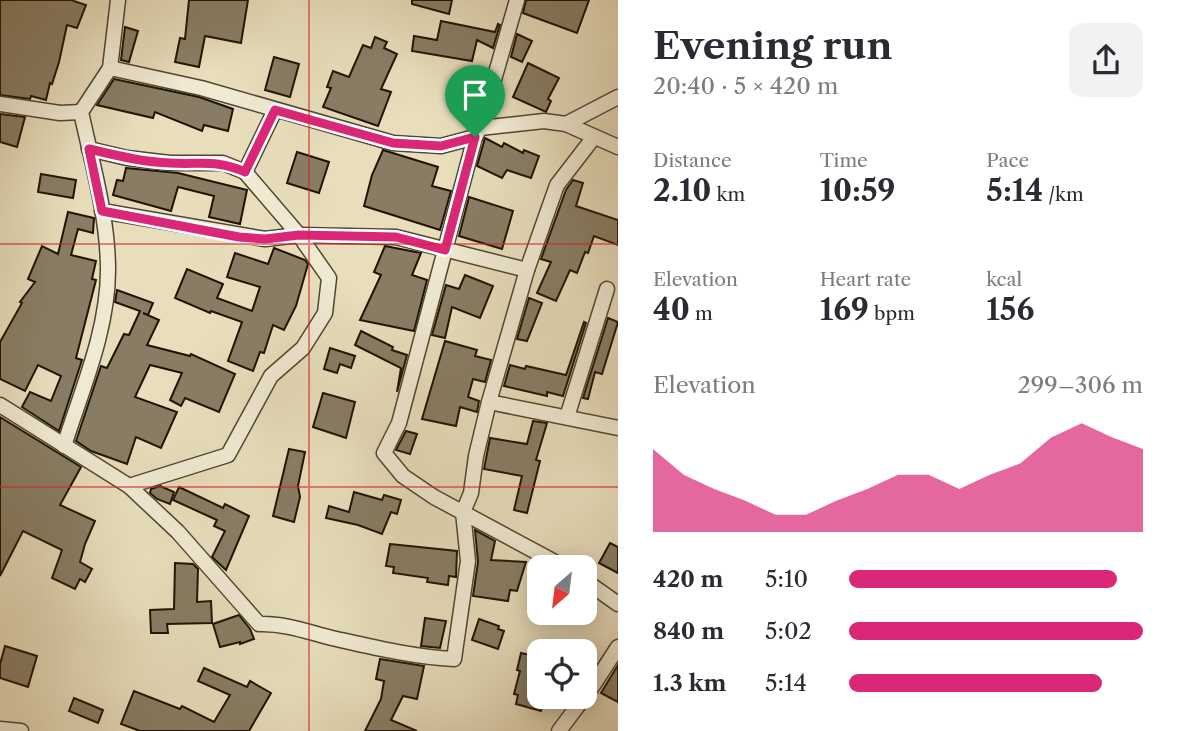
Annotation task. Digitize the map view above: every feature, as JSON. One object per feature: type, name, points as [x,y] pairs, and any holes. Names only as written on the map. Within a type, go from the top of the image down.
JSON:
[{"type":"street","points":[[64,446],[97,345],[108,272],[102,211],[81,112],[110,68],[118,0]]},
{"type":"street","points":[[517,0],[445,250],[399,423],[384,453],[402,476],[542,555]]},
{"type":"street","points":[[110,68],[201,88],[393,143],[441,146],[478,133],[544,121],[566,124],[618,147]]},
{"type":"street","points":[[566,124],[618,97]]},
{"type":"street","points":[[0,104],[60,113],[81,112]]},
{"type":"street","points":[[245,172],[275,110]]},
{"type":"street","points":[[0,405],[129,486],[195,551],[259,624],[277,624],[428,658],[454,659],[468,561],[463,512],[471,493],[489,401],[527,270],[557,185],[594,136]]},
{"type":"street","points":[[89,149],[148,161],[223,163],[245,172],[299,235],[329,278],[325,313],[303,348],[271,376],[228,455],[129,486]]},
{"type":"street","points":[[102,211],[239,237],[396,237],[527,270]]},
{"type":"street","points":[[567,417],[607,289]]},
{"type":"street","points":[[489,401],[618,428]]},
{"type":"street","points":[[597,589],[618,604]]},
{"type":"street","points":[[559,731],[618,647]]},
{"type":"street","points":[[0,729],[21,731]]},
{"type":"building","points":[[0,0],[71,0],[86,5],[77,28],[67,25],[59,62],[46,100],[31,96],[30,99],[0,95]]},
{"type":"building","points":[[189,0],[248,0],[241,43],[205,36],[199,67],[175,62],[180,38],[185,39]]},
{"type":"building","points":[[412,0],[452,0],[449,14],[412,4]]},
{"type":"building","points":[[526,0],[589,0],[577,33],[523,13]]},
{"type":"building","points":[[441,21],[495,32],[498,24],[500,25],[493,48],[477,40],[472,61],[412,51],[414,36],[437,40]]},
{"type":"building","points":[[125,27],[138,31],[129,62],[121,60]]},
{"type":"building","points":[[517,34],[532,41],[522,62],[511,57]]},
{"type":"building","points":[[375,37],[387,42],[384,48],[397,54],[381,89],[391,92],[378,126],[323,107],[331,88],[327,87],[333,71],[349,77],[363,45],[371,48]]},
{"type":"building","points":[[274,57],[299,64],[290,97],[265,90]]},
{"type":"building","points":[[528,63],[559,78],[548,99],[551,101],[546,112],[513,97]]},
{"type":"building","points":[[114,79],[199,97],[233,109],[228,131],[204,125],[202,131],[155,112],[153,118],[97,105]]},
{"type":"building","points":[[0,114],[25,117],[17,147],[0,142]]},
{"type":"building","points":[[485,138],[502,147],[504,143],[523,153],[524,150],[539,156],[531,178],[507,170],[502,178],[477,166]]},
{"type":"building","points":[[383,150],[438,167],[432,186],[451,191],[440,230],[364,206],[372,175]]},
{"type":"building","points":[[297,152],[329,162],[319,193],[287,183]]},
{"type":"building","points":[[126,168],[178,173],[247,190],[240,224],[209,217],[214,196],[178,187],[171,211],[113,195],[117,180],[123,181]]},
{"type":"building","points":[[41,174],[76,180],[73,198],[38,192]]},
{"type":"building","points":[[573,180],[583,183],[576,206],[618,220],[618,245],[594,236],[577,273],[570,270],[556,301],[537,293],[551,262],[541,259],[566,190]]},
{"type":"building","points":[[469,197],[513,211],[502,249],[459,236]]},
{"type":"building","points":[[68,212],[94,218],[93,233],[78,229],[71,255],[96,261],[92,279],[96,280],[76,358],[82,360],[59,431],[22,407],[30,392],[51,401],[61,376],[38,365],[25,391],[0,379],[0,342],[22,303],[20,302],[35,282],[28,279],[42,246],[58,254]]},
{"type":"building","points":[[385,246],[421,253],[412,275],[427,280],[414,331],[360,320],[381,275],[374,272]]},
{"type":"building","points":[[274,248],[305,260],[308,264],[296,306],[284,330],[273,325],[264,353],[260,352],[253,371],[228,361],[242,322],[211,311],[210,313],[175,298],[187,269],[223,284],[217,298],[252,311],[260,287],[227,277],[235,253],[268,264]]},
{"type":"building","points":[[465,275],[493,286],[480,318],[452,307],[445,338],[432,335],[446,285],[459,289]]},
{"type":"building","points":[[117,290],[153,303],[148,315],[143,313],[159,320],[147,345],[190,356],[191,354],[235,374],[219,412],[185,398],[181,406],[170,400],[182,373],[150,365],[135,397],[177,412],[161,448],[136,437],[127,464],[91,451],[76,441],[101,366],[107,368],[124,334],[129,335],[140,311],[115,302]]},
{"type":"building","points":[[529,298],[542,303],[527,341],[517,339]]},
{"type":"building","points":[[608,318],[618,322],[602,374],[595,372],[588,399],[583,398]]},
{"type":"building","points":[[584,322],[586,323],[563,396],[547,392],[547,396],[504,386],[510,365],[566,375]]},
{"type":"building","points":[[361,331],[393,347],[392,350],[407,355],[397,392],[401,368],[355,345]]},
{"type":"building","points":[[445,341],[477,350],[475,356],[491,360],[485,382],[473,379],[468,397],[479,401],[477,412],[460,407],[456,426],[422,419]]},
{"type":"building","points":[[330,348],[355,356],[351,368],[340,364],[337,373],[324,369]]},
{"type":"building","points":[[323,393],[355,402],[346,438],[313,427]]},
{"type":"building","points":[[0,417],[81,467],[60,505],[95,521],[80,562],[92,569],[85,582],[80,579],[75,589],[52,578],[62,550],[23,531],[0,576]]},
{"type":"building","points":[[533,421],[547,423],[536,460],[540,461],[527,513],[514,510],[522,476],[484,469],[490,438],[527,444]]},
{"type":"building","points":[[406,431],[417,434],[410,454],[396,450]]},
{"type":"building","points":[[289,449],[305,452],[294,522],[273,516]]},
{"type":"building","points":[[160,486],[174,492],[170,504],[150,493],[151,489]]},
{"type":"building","points":[[179,487],[223,508],[225,504],[249,516],[226,570],[212,557],[225,531],[214,526],[217,520],[173,500]]},
{"type":"building","points":[[354,492],[382,500],[384,495],[401,500],[397,514],[391,512],[382,534],[326,518],[329,506],[349,512]]},
{"type":"building","points":[[475,530],[495,541],[491,560],[526,562],[517,591],[510,590],[508,601],[473,596],[478,562]]},
{"type":"building","points":[[610,543],[618,547],[618,573],[599,563]]},
{"type":"building","points":[[390,544],[457,551],[456,577],[449,576],[448,585],[427,582],[428,578],[393,573],[394,567],[386,566]]},
{"type":"building","points":[[175,563],[193,564],[198,569],[197,602],[211,601],[212,623],[167,624],[168,633],[151,633],[150,610],[174,609]]},
{"type":"building","points":[[239,615],[254,639],[220,647],[213,624]]},
{"type":"building","points":[[425,618],[446,621],[440,648],[421,646]]},
{"type":"building","points":[[479,619],[499,626],[498,629],[504,631],[498,649],[472,640]]},
{"type":"building","points":[[5,646],[37,656],[28,687],[0,678],[0,664]]},
{"type":"building","points":[[521,653],[527,654],[527,707],[516,704],[518,695],[514,694],[520,671],[517,670]]},
{"type":"building","points":[[380,659],[424,666],[417,699],[403,696],[391,720],[417,731],[365,731],[381,699],[384,681],[376,679]]},
{"type":"building","points":[[618,665],[618,702],[601,693]]},
{"type":"building","points":[[204,668],[247,687],[250,681],[271,693],[249,731],[140,731],[121,724],[134,691],[180,709],[182,706],[214,722],[230,695],[198,681]]},
{"type":"building","points":[[74,698],[103,710],[98,723],[69,711]]},
{"type":"route","points":[[275,110],[393,143],[441,146],[475,137],[445,250],[396,237],[239,237],[102,211],[89,149],[127,158],[170,163],[223,163],[245,172],[275,110]]}]
